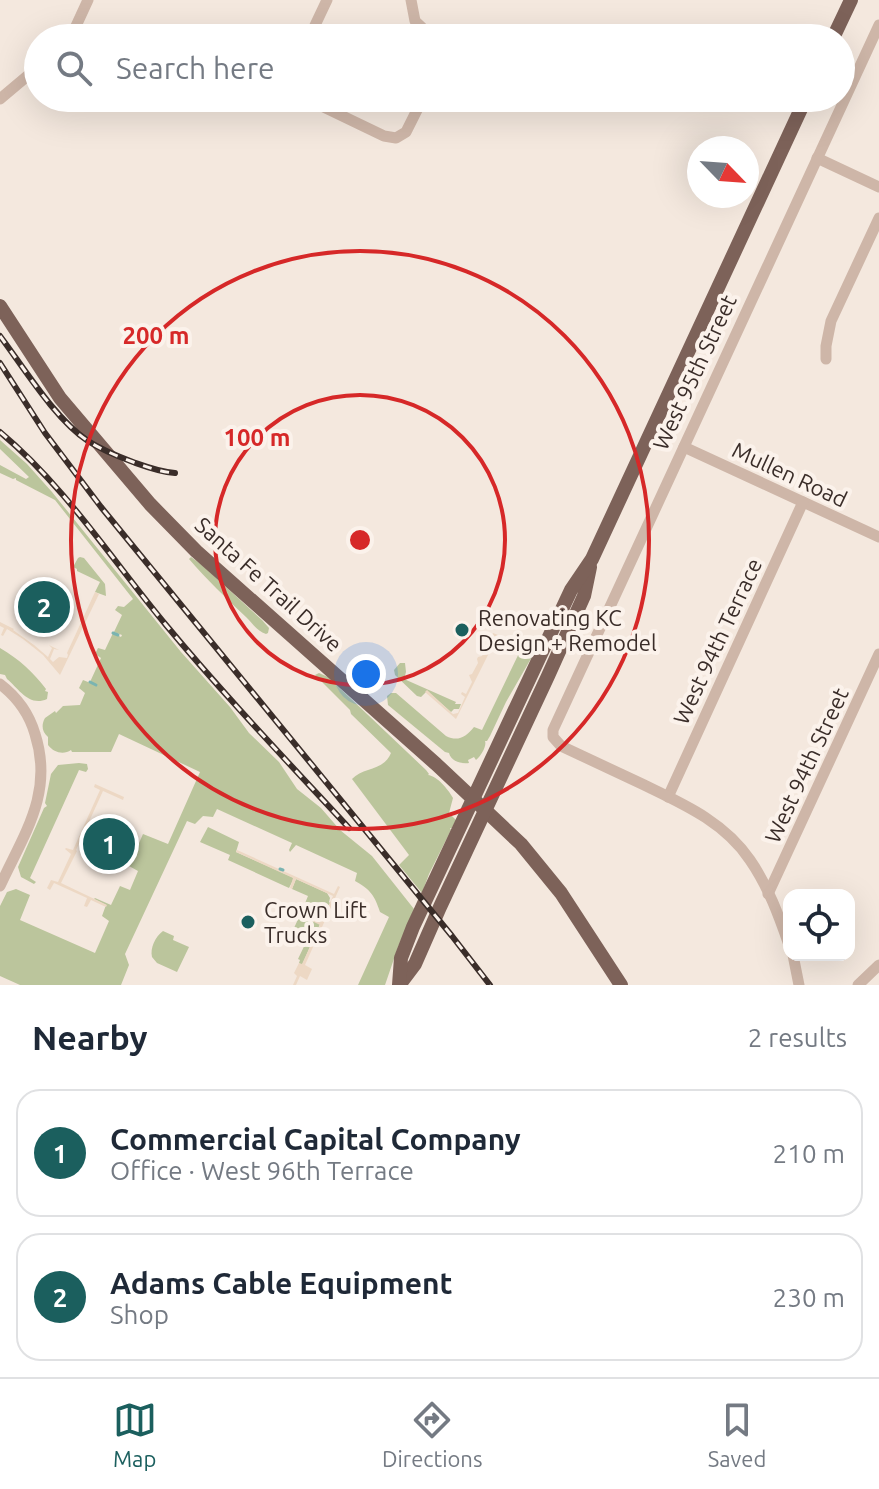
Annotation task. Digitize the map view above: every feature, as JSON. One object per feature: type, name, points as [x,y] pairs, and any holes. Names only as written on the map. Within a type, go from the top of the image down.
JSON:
[{"type":"main road","points":[[840,24],[851,0]]},
{"type":"main road","name":"West 95th Street","points":[[399,985],[401,958],[413,927],[571,590],[592,559],[800,112]]},
{"type":"main road","name":"Santa Fe Trail Drive","points":[[0,306],[60,398],[166,520],[521,844],[553,883],[621,985]]},
{"type":"main road","name":"West 95th Street","points":[[399,985],[415,964],[584,596],[592,559]]},
{"type":"street","points":[[77,24],[88,0]]},
{"type":"street","points":[[316,24],[327,0]]},
{"type":"street","points":[[411,0],[418,24]]},
{"type":"street","name":"West 95th Street","points":[[855,79],[878,31]]},
{"type":"street","points":[[0,99],[24,79]]},
{"type":"street","points":[[334,112],[384,136],[396,138],[406,132],[416,112]]},
{"type":"street","name":"West 95th Street","points":[[668,797],[561,746],[555,742],[553,730],[839,112]]},
{"type":"street","points":[[817,158],[879,187]]},
{"type":"street","points":[[826,359],[831,321],[879,218]]},
{"type":"street","name":"Mullen Road","points":[[684,447],[879,537]]},
{"type":"street","name":"West 94th Terrace","points":[[668,797],[803,502]]},
{"type":"street","name":"West 94th Street","points":[[768,894],[879,654]]},
{"type":"street","points":[[0,684],[18,700],[29,717],[42,761],[36,807],[0,886]]},
{"type":"street","points":[[668,797],[696,810],[718,825],[737,844],[751,862],[783,930]]},
{"type":"street","points":[[794,961],[799,985]]},
{"type":"street","points":[[858,985],[879,965]]},
{"type":"green space","points":[[0,440],[52,492],[249,733],[279,762],[297,789],[372,856],[414,909],[385,985],[358,985],[389,917],[380,912],[368,890],[355,881],[357,873],[296,845],[290,852],[292,843],[217,809],[213,817],[203,816],[195,824],[187,821],[125,954],[129,965],[121,985],[20,985],[0,976],[0,906],[7,892],[16,889],[30,895],[20,920],[95,953],[109,921],[102,916],[106,905],[94,899],[111,905],[120,886],[130,890],[138,871],[129,866],[143,834],[168,844],[200,772],[119,734],[111,752],[71,750],[62,753],[48,745],[43,728],[45,718],[63,706],[80,705],[85,693],[79,688],[83,680],[98,686],[90,682],[101,658],[95,654],[98,648],[105,650],[113,633],[121,637],[114,632],[122,615],[115,610],[133,599],[55,500],[16,478],[0,473],[0,465],[26,479],[29,477],[0,449]]},
{"type":"green space","points":[[80,557],[105,584],[106,596],[95,592],[100,582],[73,567]]},
{"type":"green space","points":[[191,557],[262,620],[269,628],[268,633],[255,627],[189,559]]},
{"type":"green space","points":[[516,640],[530,646],[533,655],[476,760],[474,757],[466,763],[454,760],[388,705],[387,696],[396,693],[450,738],[462,738],[474,727],[482,730],[522,647]]},
{"type":"green space","points":[[0,648],[36,677],[48,692],[47,699],[30,699],[5,675],[0,674]]},
{"type":"green space","points":[[400,663],[405,663],[404,679],[455,704],[461,704],[459,709],[451,712],[427,691],[421,697],[417,696],[395,675],[394,670]]},
{"type":"green space","points":[[319,673],[328,677],[428,775],[442,784],[453,798],[449,813],[456,820],[422,893],[399,865],[409,855],[352,779],[384,763],[391,753],[315,675]]},
{"type":"green space","points":[[87,764],[88,769],[86,772],[79,770],[30,878],[36,882],[34,884],[21,877],[18,867],[47,806],[51,774],[58,765]]},
{"type":"green space","points":[[208,827],[239,842],[236,852],[294,878],[289,888],[228,860],[230,855],[200,842]]},
{"type":"green space","points":[[296,879],[327,893],[330,898],[321,922],[301,913],[308,896],[292,889]]},
{"type":"green space","points":[[300,915],[320,924],[302,965],[298,959],[309,936],[294,928]]},
{"type":"green space","points":[[163,931],[174,936],[173,940],[189,947],[177,972],[157,963],[152,957],[154,943]]},
{"type":"shaded area","points":[[95,592],[99,594],[60,675],[43,655],[23,639],[7,629],[1,635],[4,628],[0,622],[14,629],[48,657],[52,648],[49,645],[59,650],[54,649],[50,659],[53,662],[59,657],[67,658]]},
{"type":"shaded area","points":[[493,633],[498,635],[456,719],[425,692],[427,690],[453,714],[458,713],[465,697],[461,694],[466,694],[472,682],[469,675]]},
{"type":"shaded area","points":[[95,784],[124,797],[123,800],[103,791],[61,883],[106,907],[91,900],[87,907],[84,906],[87,898],[54,883],[50,890],[47,888],[51,880],[58,882],[71,854],[65,849],[73,850],[100,790],[94,787]]},
{"type":"shaded area","points":[[237,850],[334,894],[340,887],[305,965],[312,969],[307,980],[300,976],[293,985],[297,976],[294,973],[299,963],[302,964],[320,925],[300,915],[321,922],[333,896],[296,879],[292,889],[293,878]]},
{"type":"waterway","points":[[113,633],[118,635]]},
{"type":"waterway","points":[[90,682],[96,685]]},
{"type":"railway","points":[[0,336],[41,392],[76,431],[115,455],[175,473]]},
{"type":"railway","points":[[0,363],[45,433],[101,507],[490,985]]},
{"type":"railway","points":[[0,432],[46,476],[188,651],[349,828]]},
{"type":"place","name":"Adams Cable Equipment","points":[[44,607]]},
{"type":"place","name":"Renovating KC Design + Remodel","points":[[462,630]]},
{"type":"place","name":"Commercial Capital Company","points":[[109,844]]},
{"type":"place","name":"Crown Lift Trucks","points":[[248,922]]}]
